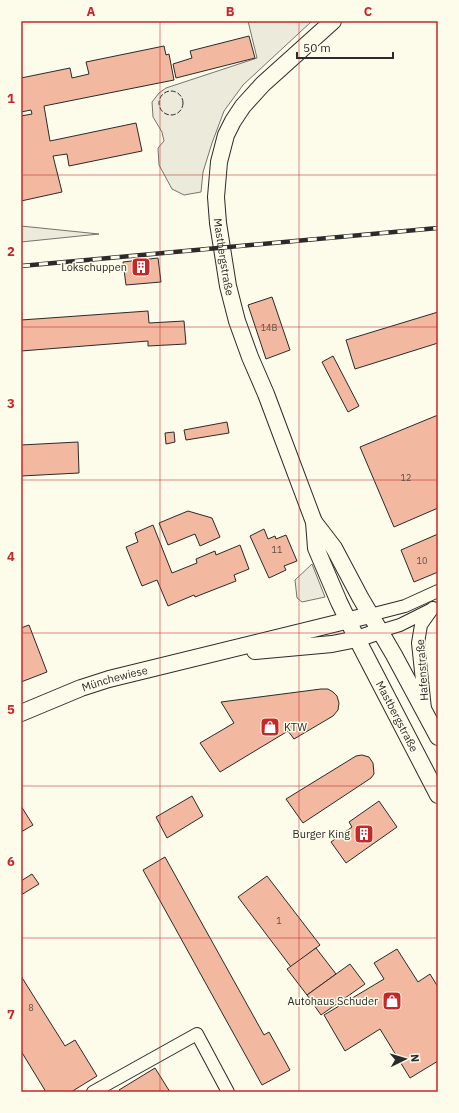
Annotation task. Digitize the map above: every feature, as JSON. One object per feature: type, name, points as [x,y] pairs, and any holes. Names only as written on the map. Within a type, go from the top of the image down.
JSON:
[{"type":"main road","name":"Mastbergstraße","points":[[334,21],[264,84],[243,106],[233,120],[226,135],[219,162],[216,191],[221,248],[228,286],[250,357],[266,394],[314,522],[316,548],[338,602],[356,639],[438,795]]},
{"type":"main road","name":"Mastbergstraße","points":[[314,522],[334,548],[438,736]]},
{"type":"main road","points":[[348,620],[370,615]]},
{"type":"main road","name":"Münchewiese","points":[[21,713],[54,698],[88,686],[146,670],[348,620]]},
{"type":"main road","points":[[356,639],[380,631]]},
{"type":"main road","name":"Münchewiese","points":[[212,654],[324,645],[356,639]]},
{"type":"street","points":[[370,615],[405,606],[438,591]]},
{"type":"street","name":"Hafenstraße","points":[[380,631],[400,625],[436,607]]},
{"type":"street","name":"Hafenstraße","points":[[426,712],[418,643],[421,625],[436,607]]},
{"type":"street","points":[[93,1092],[197,1034],[228,1092]]},
{"type":"shaded area","points":[[248,21],[312,21],[243,85],[224,111],[203,172],[201,192],[184,195],[172,189],[159,165],[158,148],[164,141],[162,132],[153,117],[152,102],[159,93],[166,88],[257,58]]},
{"type":"shaded area","points":[[21,226],[99,234],[21,242]]},
{"type":"shaded area","points":[[312,564],[325,597],[302,602],[297,598],[295,580]]},
{"type":"building","points":[[249,36],[255,58],[176,78],[173,64],[192,58],[190,51]]},
{"type":"building","points":[[164,46],[166,55],[169,54],[174,80],[44,106],[50,141],[136,123],[142,151],[69,166],[67,154],[53,156],[62,192],[21,201],[21,116],[32,114],[31,110],[21,112],[21,78],[70,68],[72,78],[89,74],[86,62]]},
{"type":"building","name":"Lokschuppen","points":[[158,258],[161,282],[126,285],[123,262]]},
{"type":"building","points":[[272,297],[290,350],[266,359],[248,305]]},
{"type":"building","points":[[148,311],[149,323],[184,321],[186,344],[148,346],[148,341],[21,351],[21,320]]},
{"type":"building","points":[[438,312],[438,343],[355,369],[346,340]]},
{"type":"building","points":[[333,356],[359,406],[348,412],[322,362]]},
{"type":"building","points":[[438,415],[438,508],[394,527],[360,447]]},
{"type":"building","points":[[227,422],[229,433],[186,440],[184,430]]},
{"type":"building","points":[[174,432],[175,442],[166,444],[165,433]]},
{"type":"building","points":[[78,442],[79,473],[21,476],[21,445]]},
{"type":"building","points":[[188,511],[212,518],[220,537],[200,546],[195,534],[168,545],[159,523]]},
{"type":"building","points":[[153,525],[172,573],[197,563],[196,559],[215,551],[216,555],[240,545],[249,569],[234,575],[236,581],[195,597],[194,595],[168,606],[157,580],[142,586],[126,547],[138,542],[135,533]]},
{"type":"building","points":[[264,529],[268,539],[275,536],[276,539],[286,535],[297,561],[284,566],[286,570],[269,578],[250,536]]},
{"type":"building","points":[[438,534],[438,572],[414,582],[401,550]]},
{"type":"building","points":[[29,625],[47,672],[21,682],[21,628]]},
{"type":"building","name":"KTW","points":[[328,689],[337,696],[339,703],[338,710],[333,716],[294,739],[288,731],[220,772],[200,743],[234,723],[221,702]]},
{"type":"building","points":[[362,755],[369,757],[373,763],[374,774],[371,778],[303,823],[286,799],[356,756]]},
{"type":"building","points":[[192,796],[203,816],[167,838],[156,817]]},
{"type":"building","name":"Burger King","points":[[379,801],[397,827],[346,863],[331,842],[352,827],[349,822]]},
{"type":"building","points":[[21,806],[33,825],[21,832]]},
{"type":"building","points":[[165,857],[264,1035],[269,1032],[290,1070],[262,1085],[143,870]]},
{"type":"building","points":[[32,874],[39,884],[21,895],[21,881]]},
{"type":"building","points":[[267,876],[320,945],[291,967],[238,897]]},
{"type":"building","points":[[316,948],[336,974],[307,995],[287,969]]},
{"type":"building","name":"Autohaus Schuder","points":[[397,949],[418,982],[430,974],[438,987],[438,1061],[410,1078],[380,1029],[345,1051],[324,1015],[384,979],[374,963]]},
{"type":"building","points":[[350,964],[365,984],[321,1015],[307,995]]},
{"type":"building","points":[[21,976],[65,1046],[75,1040],[97,1076],[71,1092],[46,1092],[21,1051]]},
{"type":"building","points":[[155,1068],[170,1092],[121,1092],[119,1090]]},
{"type":"railway","points":[[21,266],[438,228]]},
{"type":"fence","points":[[171,91],[176,92],[182,98],[183,103],[182,108],[176,114],[171,115],[166,114],[160,108],[159,103],[160,98],[166,92],[171,91]]},
{"type":"place","name":"Lokschuppen","points":[[141,267]]},
{"type":"place","name":"KTW","points":[[270,727]]},
{"type":"place","name":"Burger King","points":[[364,834]]},
{"type":"place","name":"Autohaus Schuder","points":[[392,1001]]}]
